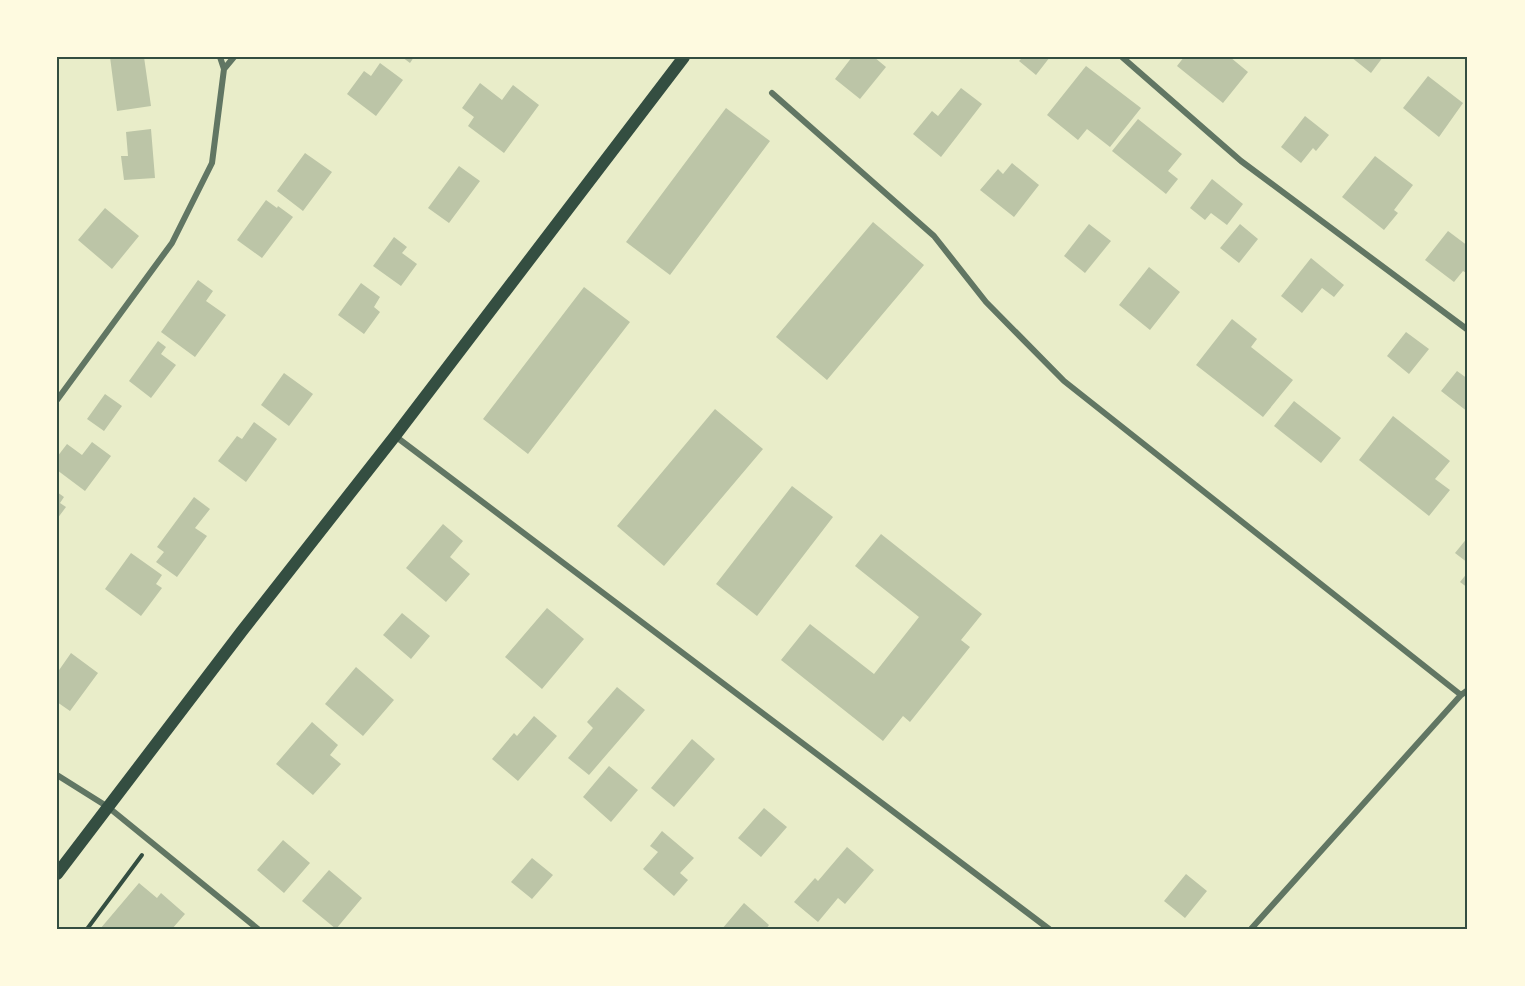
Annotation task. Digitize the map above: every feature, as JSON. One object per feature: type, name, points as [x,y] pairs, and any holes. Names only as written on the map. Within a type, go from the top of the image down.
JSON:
[{"type":"main road","points":[[57,874],[684,57]]},
{"type":"street","points":[[57,400],[172,243],[212,163],[224,69],[220,57]]},
{"type":"street","points":[[224,69],[234,57]]},
{"type":"street","points":[[1122,57],[1241,161],[1468,330]]},
{"type":"street","points":[[772,93],[934,236],[986,302],[1064,381],[1461,695]]},
{"type":"street","points":[[395,436],[1049,929]]},
{"type":"street","points":[[1251,929],[1461,695],[1468,690]]},
{"type":"street","points":[[57,775],[108,807],[258,929]]},
{"type":"path","points":[[87,929],[152,842]]},
{"type":"building","points":[[110,57],[144,57],[151,106],[117,111]]},
{"type":"building","points":[[402,57],[414,57],[410,63]]},
{"type":"building","points":[[852,57],[874,57],[886,67],[860,99],[835,79]]},
{"type":"building","points":[[1023,57],[1050,57],[1036,75],[1019,61]]},
{"type":"building","points":[[1184,57],[1230,57],[1248,72],[1223,103],[1177,66]]},
{"type":"building","points":[[1351,57],[1383,57],[1371,73]]},
{"type":"building","points":[[380,63],[403,80],[376,116],[347,94],[364,71],[371,76]]},
{"type":"building","points":[[1086,66],[1141,108],[1110,147],[1087,129],[1078,140],[1047,115]]},
{"type":"building","points":[[1428,76],[1463,103],[1439,137],[1403,108]]},
{"type":"building","points":[[480,83],[502,100],[513,85],[539,105],[504,153],[468,126],[474,117],[462,108]]},
{"type":"building","points":[[961,88],[982,104],[941,157],[913,134],[932,111],[938,116]]},
{"type":"building","points":[[726,108],[770,141],[670,275],[626,242]]},
{"type":"building","points":[[1305,116],[1329,135],[1316,151],[1313,148],[1301,163],[1281,147]]},
{"type":"building","points":[[1138,119],[1182,154],[1168,171],[1178,179],[1166,194],[1112,151]]},
{"type":"building","points":[[151,129],[155,178],[124,180],[121,156],[128,156],[126,132]]},
{"type":"building","points":[[305,153],[332,172],[303,211],[277,191]]},
{"type":"building","points":[[1375,156],[1413,185],[1394,210],[1398,213],[1384,230],[1342,197]]},
{"type":"building","points":[[1012,163],[1039,185],[1014,217],[980,190],[998,169],[1003,174]]},
{"type":"building","points":[[459,166],[480,181],[449,223],[428,208]]},
{"type":"building","points":[[1212,179],[1243,204],[1227,225],[1211,213],[1205,220],[1190,208]]},
{"type":"building","points":[[266,200],[293,217],[262,258],[237,240]]},
{"type":"building","points":[[105,208],[139,236],[112,269],[78,240]]},
{"type":"building","points":[[873,222],[924,265],[827,380],[776,337]]},
{"type":"building","points":[[1089,224],[1111,241],[1085,273],[1064,256]]},
{"type":"building","points":[[1240,224],[1258,239],[1239,263],[1220,248]]},
{"type":"building","points":[[1448,231],[1468,246],[1468,274],[1463,271],[1454,282],[1425,260]]},
{"type":"building","points":[[394,237],[407,247],[402,253],[417,264],[401,286],[373,266]]},
{"type":"building","points":[[1311,258],[1344,285],[1334,297],[1322,288],[1302,313],[1281,296]]},
{"type":"building","points":[[1149,267],[1180,292],[1150,330],[1119,305]]},
{"type":"building","points":[[198,280],[213,291],[206,301],[226,315],[195,357],[161,332]]},
{"type":"building","points":[[361,283],[380,297],[374,307],[380,312],[364,334],[338,315]]},
{"type":"building","points":[[584,287],[630,322],[528,454],[483,419]]},
{"type":"building","points":[[1232,319],[1257,339],[1251,347],[1293,380],[1263,417],[1196,365]]},
{"type":"building","points":[[1406,332],[1429,349],[1409,374],[1387,356]]},
{"type":"building","points":[[158,341],[166,347],[161,354],[176,365],[151,398],[129,381]]},
{"type":"building","points":[[1457,371],[1468,379],[1468,412],[1441,391]]},
{"type":"building","points":[[284,373],[313,394],[289,426],[261,405]]},
{"type":"building","points":[[105,394],[122,406],[104,431],[87,419]]},
{"type":"building","points":[[1294,401],[1341,438],[1321,463],[1274,426]]},
{"type":"building","points":[[715,409],[763,449],[664,566],[617,526]]},
{"type":"building","points":[[1393,416],[1450,461],[1435,479],[1450,490],[1429,516],[1359,460]]},
{"type":"building","points":[[254,422],[277,439],[246,482],[218,461],[237,436],[242,439]]},
{"type":"building","points":[[92,442],[111,456],[85,491],[57,470],[57,457],[67,444],[82,455]]},
{"type":"building","points":[[792,486],[833,517],[757,616],[716,584]]},
{"type":"building","points":[[57,492],[64,497],[60,503],[66,507],[57,519]]},
{"type":"building","points":[[194,497],[210,509],[195,528],[207,536],[177,577],[156,562],[164,552],[157,547]]},
{"type":"building","points":[[443,524],[463,541],[450,557],[470,574],[446,602],[406,568]]},
{"type":"building","points":[[881,534],[982,614],[961,640],[970,647],[910,722],[903,716],[883,741],[781,660],[810,624],[874,674],[919,617],[855,566]]},
{"type":"building","points":[[1468,537],[1468,563],[1455,553]]},
{"type":"building","points":[[131,553],[162,575],[156,584],[162,588],[141,616],[105,589]]},
{"type":"building","points":[[1468,572],[1468,588],[1460,582]]},
{"type":"building","points":[[547,608],[584,639],[542,689],[505,657]]},
{"type":"building","points":[[402,613],[430,636],[411,659],[383,635]]},
{"type":"building","points":[[71,653],[98,673],[70,711],[57,702],[57,673]]},
{"type":"building","points":[[356,667],[394,700],[363,736],[325,704]]},
{"type":"building","points":[[617,687],[645,710],[589,775],[568,758],[593,728],[587,722]]},
{"type":"building","points":[[534,716],[557,736],[518,781],[492,759],[514,733],[517,736]]},
{"type":"building","points":[[312,722],[338,745],[330,755],[341,764],[313,795],[276,764]]},
{"type":"building","points":[[692,739],[715,759],[674,807],[651,788]]},
{"type":"building","points":[[609,766],[638,790],[611,822],[583,797]]},
{"type":"building","points":[[764,808],[787,827],[761,857],[738,838]]},
{"type":"building","points":[[662,831],[694,858],[680,873],[688,880],[674,896],[643,869],[658,852],[650,846]]},
{"type":"building","points":[[283,840],[310,863],[284,893],[257,870]]},
{"type":"building","points":[[847,847],[874,870],[845,904],[838,898],[818,922],[794,902],[815,878],[818,881]]},
{"type":"building","points":[[532,858],[553,875],[532,899],[511,882]]},
{"type":"building","points":[[329,870],[362,898],[336,929],[302,901]]},
{"type":"building","points":[[1186,874],[1207,891],[1185,918],[1164,901]]},
{"type":"building","points":[[139,883],[157,898],[161,893],[185,914],[172,929],[100,929]]},
{"type":"building","points":[[744,903],[769,925],[766,929],[722,929]]}]
